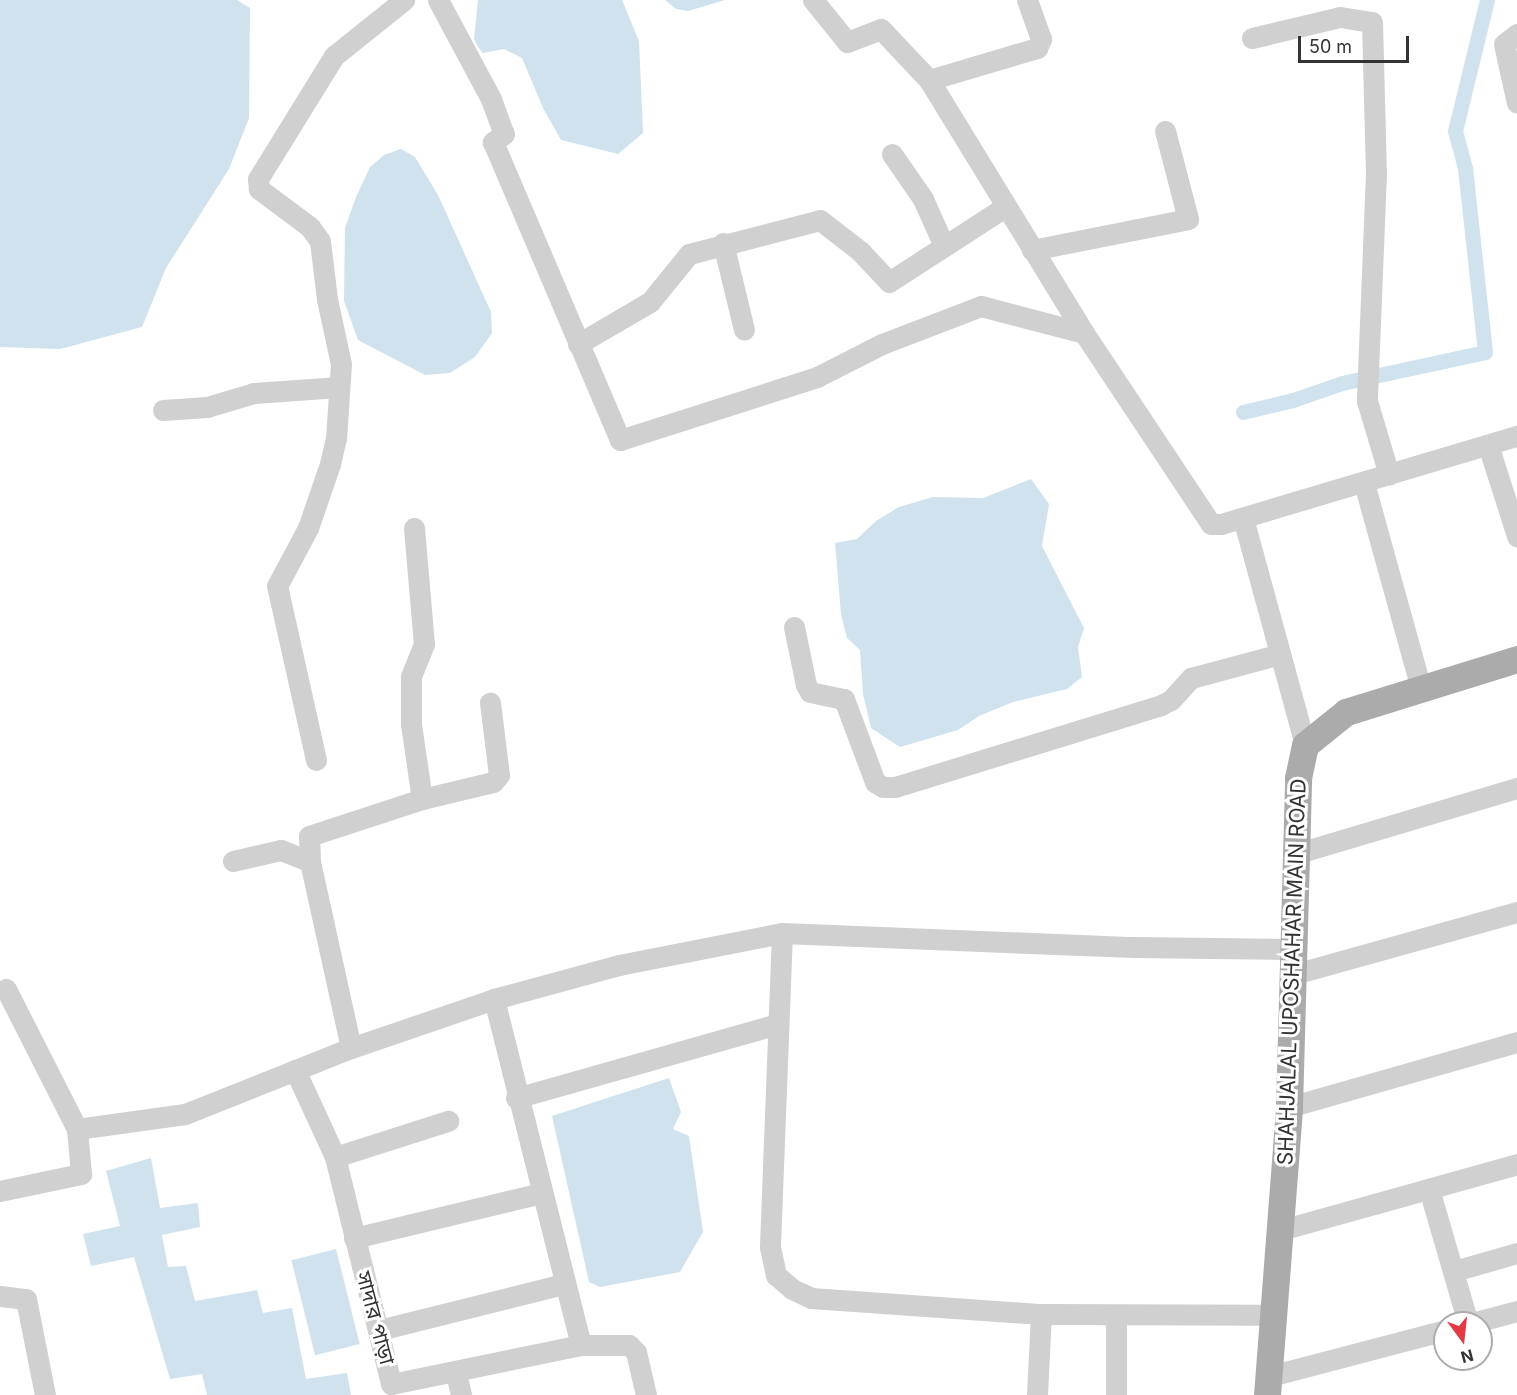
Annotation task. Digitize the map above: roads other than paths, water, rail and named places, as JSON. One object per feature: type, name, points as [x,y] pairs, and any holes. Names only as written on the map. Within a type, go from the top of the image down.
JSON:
[{"type":"main road","points":[[1305,745],[1346,712],[1517,659]]},
{"type":"main road","name":"SHAHJALAL UPOSHAHAR MAIN ROAD","points":[[1268,1385],[1289,1107],[1291,962],[1298,778],[1305,745]]},
{"type":"street","points":[[316,760],[277,586],[308,528],[330,464],[341,364],[327,299],[320,241],[310,227],[259,189],[258,179],[334,56],[404,0]]},
{"type":"street","points":[[438,0],[491,99],[504,134],[493,142],[620,440],[818,377],[882,345],[981,306],[1084,333]]},
{"type":"street","points":[[813,0],[847,42],[880,29],[929,80],[963,131],[1005,207],[1084,333],[1211,524],[1243,518],[1517,436]]},
{"type":"street","points":[[929,80],[1037,48],[1041,39],[1027,0]]},
{"type":"street","points":[[1252,38],[1340,17],[1372,22],[1376,173],[1372,312],[1366,368],[1367,401],[1389,475]]},
{"type":"street","points":[[1517,34],[1504,44],[1517,103]]},
{"type":"street","points":[[1032,250],[1188,219],[1165,131]]},
{"type":"street","points":[[892,154],[923,199],[944,246]]},
{"type":"street","points":[[578,344],[650,302],[689,254],[723,243],[820,220],[860,251],[889,282],[1005,207]]},
{"type":"street","points":[[723,243],[744,330]]},
{"type":"street","points":[[163,410],[207,406],[254,393],[339,387]]},
{"type":"street","points":[[1488,444],[1517,537]]},
{"type":"street","points":[[1364,483],[1421,689]]},
{"type":"street","points":[[1243,518],[1305,745]]},
{"type":"street","points":[[414,528],[424,644],[411,677],[411,724],[422,799]]},
{"type":"street","points":[[794,627],[806,685],[810,692],[844,699],[875,782],[883,787],[895,787],[1161,705],[1171,700],[1191,678],[1280,654]]},
{"type":"street","points":[[351,1048],[310,862],[309,836],[422,799],[464,791],[497,778],[490,703]]},
{"type":"street","points":[[1295,854],[1517,788]]},
{"type":"street","points":[[233,861],[281,850],[310,862]]},
{"type":"street","points":[[77,1129],[185,1114],[351,1048],[494,999],[619,965],[782,933],[1122,947],[1291,962],[1517,912]]},
{"type":"street","points":[[782,933],[770,1247],[776,1275],[792,1289],[811,1298],[1041,1314],[1273,1315]]},
{"type":"street","points":[[0,1191],[81,1173],[77,1129],[6,989]]},
{"type":"street","points":[[494,999],[516,1098],[581,1345]]},
{"type":"street","points":[[516,1098],[778,1024]]},
{"type":"street","points":[[1289,1107],[1517,1042]]},
{"type":"street","name":"সাদার পাড়া","points":[[295,1070],[335,1157],[379,1330],[390,1389],[581,1345],[629,1345],[636,1352],[646,1395]]},
{"type":"street","points":[[335,1157],[448,1121]]},
{"type":"street","points":[[1281,1230],[1517,1164]]},
{"type":"street","points":[[1429,1189],[1466,1311]]},
{"type":"street","points":[[354,1238],[541,1193]]},
{"type":"street","points":[[1454,1271],[1517,1253]]},
{"type":"street","points":[[379,1330],[564,1284]]},
{"type":"street","points":[[0,1296],[26,1299],[45,1395]]},
{"type":"street","points":[[1493,1317],[1517,1311]]},
{"type":"street","points":[[1037,1395],[1041,1314]]},
{"type":"street","points":[[1116,1316],[1116,1395]]},
{"type":"street","points":[[1268,1385],[1433,1334]]},
{"type":"street","points":[[456,1373],[461,1395]]},
{"type":"water","points":[[0,0],[237,0],[250,8],[249,118],[229,169],[166,268],[142,327],[60,349],[0,347]]},
{"type":"water","points":[[478,0],[622,0],[639,41],[643,133],[618,154],[561,140],[543,108],[522,58],[504,49],[483,53],[478,47],[474,39]]},
{"type":"water","points":[[665,0],[725,0],[688,11],[676,9]]},
{"type":"water","points":[[401,149],[415,157],[438,195],[491,312],[492,333],[475,357],[450,373],[425,375],[358,340],[344,301],[345,228],[356,197],[370,167],[384,155]]},
{"type":"water","points":[[1031,479],[1049,504],[1042,546],[1084,628],[1078,647],[1082,677],[1067,689],[1013,702],[979,716],[958,730],[900,747],[871,728],[863,694],[860,650],[847,638],[841,614],[835,543],[857,539],[876,521],[899,507],[933,497],[983,498]]},
{"type":"water","points":[[669,1078],[681,1112],[673,1129],[689,1136],[703,1232],[680,1272],[600,1287],[589,1282],[552,1116]]},
{"type":"water","points":[[151,1158],[160,1208],[198,1203],[200,1227],[162,1235],[168,1267],[186,1266],[195,1301],[257,1290],[263,1313],[292,1308],[306,1379],[347,1373],[351,1395],[207,1395],[202,1374],[170,1379],[134,1257],[91,1266],[83,1234],[120,1226],[106,1171]]},
{"type":"water","points":[[336,1249],[360,1344],[315,1355],[291,1260]]},
{"type":"waterway","points":[[1243,412],[1293,400],[1342,383],[1485,352],[1465,168],[1455,131],[1487,0]]}]
